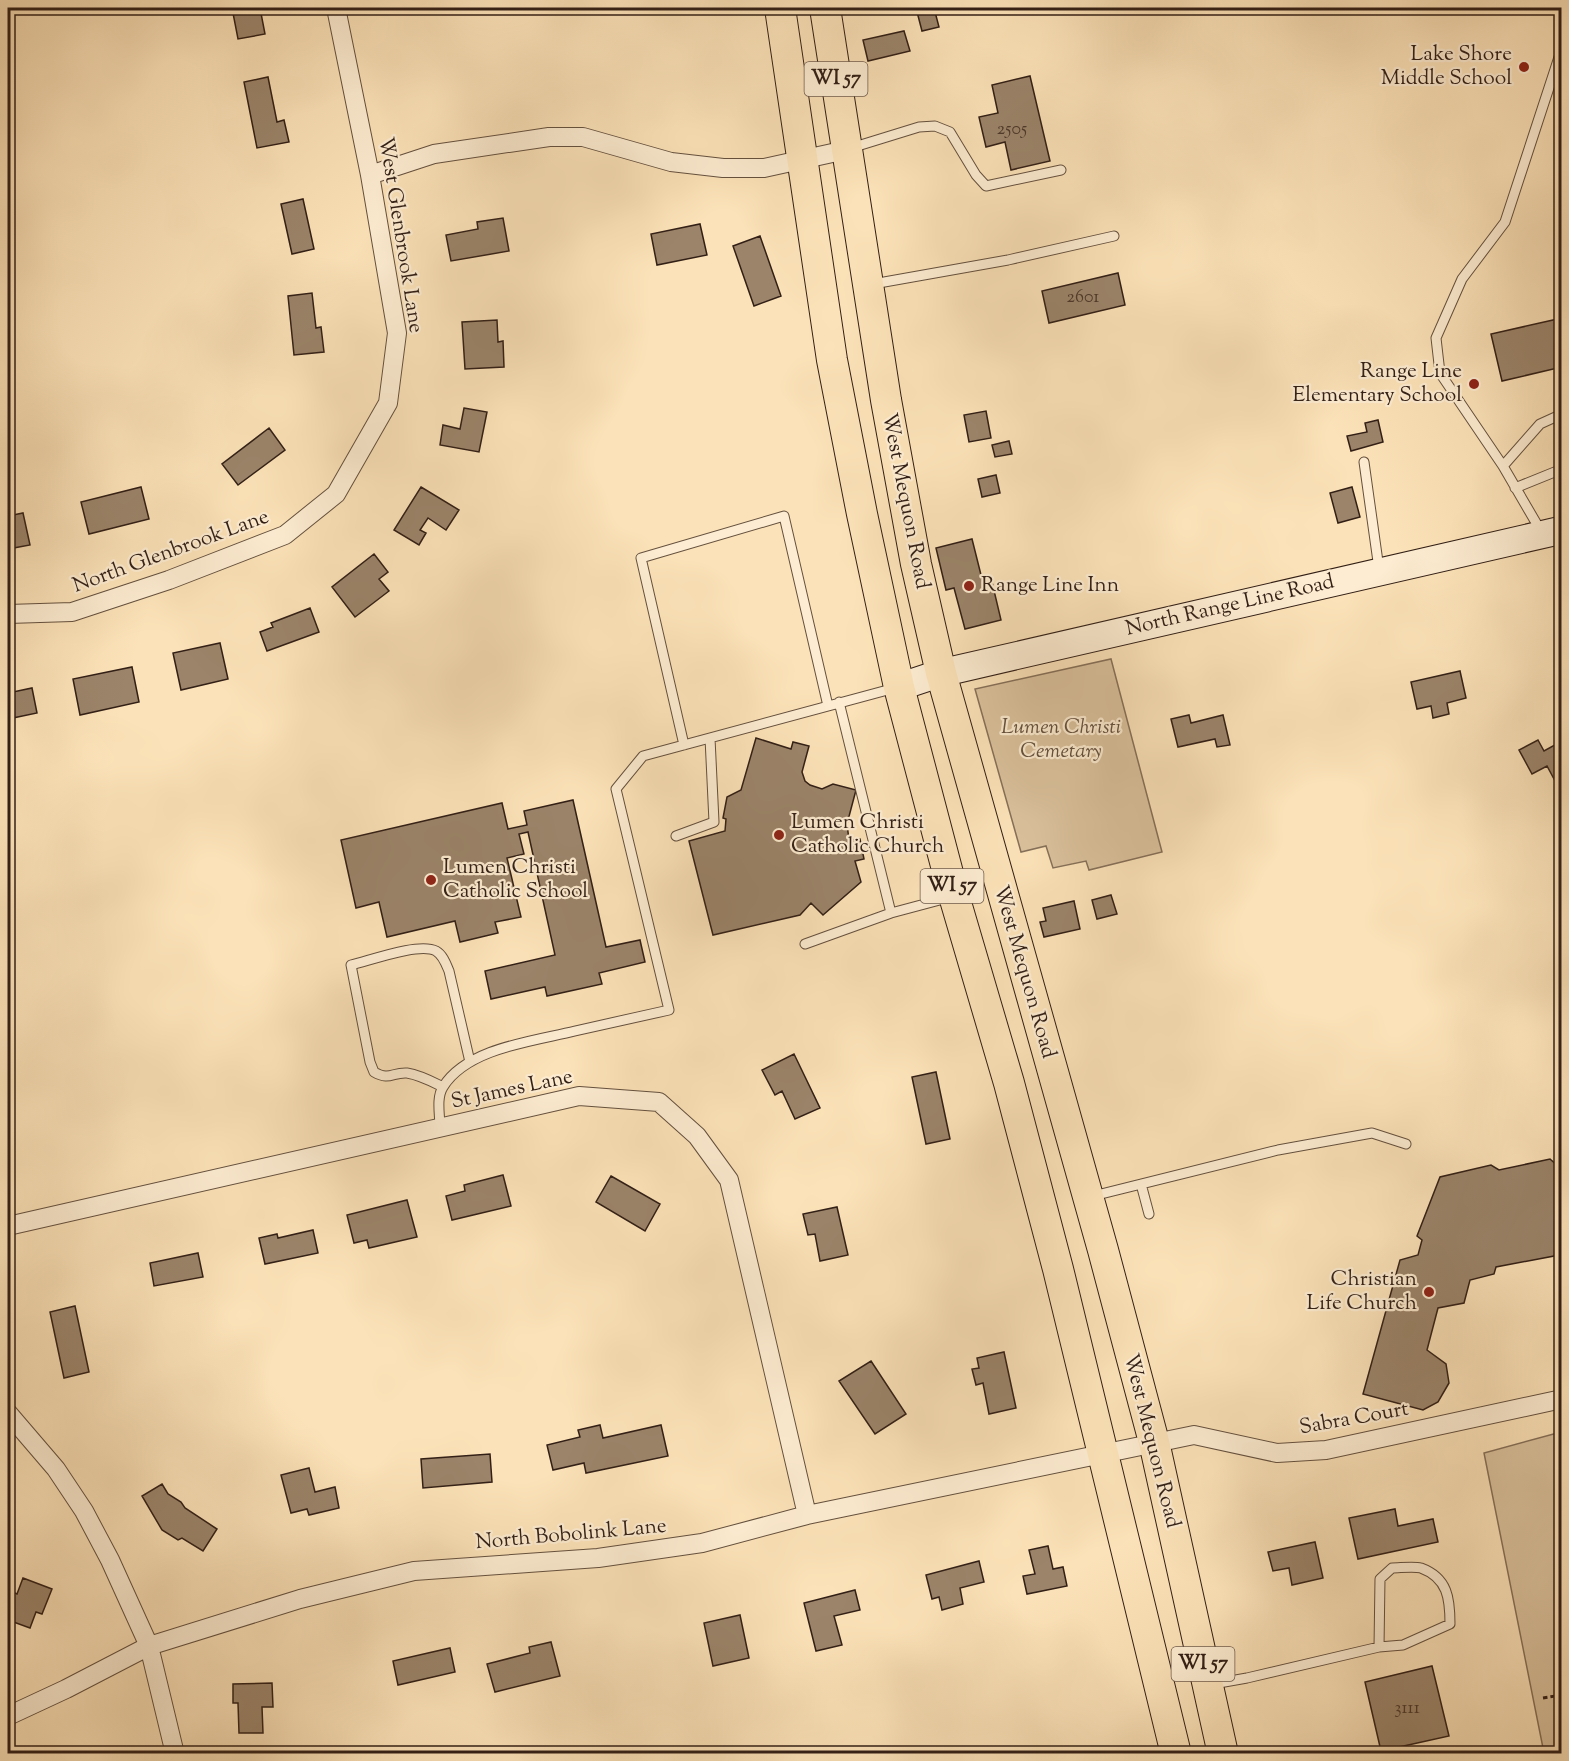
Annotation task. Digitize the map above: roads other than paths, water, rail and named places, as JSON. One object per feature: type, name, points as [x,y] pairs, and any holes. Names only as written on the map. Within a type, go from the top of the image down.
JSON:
[{"type":"main road","name":"West Mequon Road","points":[[780,8],[846,437],[899,687],[954,896],[1009,1083],[1050,1236],[1176,1754]]},
{"type":"main road","name":"West Mequon Road","points":[[825,8],[886,400],[916,564],[941,673],[1154,1442],[1223,1754]]},
{"type":"street","name":"West Glenbrook Lane","points":[[336,8],[370,175],[397,333],[388,403],[336,494]]},
{"type":"street","points":[[370,175],[434,154],[549,137],[583,137],[622,146],[671,162],[723,168],[764,168],[846,150]]},
{"type":"street","name":"North Glenbrook Lane","points":[[8,614],[72,612],[169,580],[285,535],[336,494]]},
{"type":"street","name":"North Range Line Road","points":[[899,687],[941,673],[1552,532]]},
{"type":"street","name":"St James Lane","points":[[8,1226],[579,1096],[659,1102],[697,1136],[729,1179],[807,1515]]},
{"type":"street","name":"Sabra Court","points":[[1154,1442],[1194,1435],[1277,1453],[1326,1450],[1562,1399]]},
{"type":"street","points":[[8,1413],[56,1468],[84,1511],[110,1560],[148,1646],[176,1754]]},
{"type":"street","name":"North Bobolink Lane","points":[[8,1716],[148,1646],[300,1599],[414,1570],[598,1558],[702,1544],[807,1515],[1154,1442]]},
{"type":"lane","points":[[1552,532],[1515,488],[1503,466],[1440,373],[1436,338],[1462,279],[1505,222],[1512,205],[1530,138],[1562,48]]},
{"type":"lane","points":[[846,150],[909,130],[935,126],[950,132],[976,176],[986,186],[1061,170]]},
{"type":"lane","points":[[868,284],[1008,260],[1114,236]]},
{"type":"lane","points":[[1503,466],[1540,424],[1562,414]]},
{"type":"lane","points":[[1364,462],[1380,571]]},
{"type":"lane","points":[[1515,488],[1562,469]]},
{"type":"lane","points":[[684,745],[641,558],[784,516],[828,706]]},
{"type":"lane","points":[[440,1128],[439,1094],[449,1079],[470,1062],[513,1046],[669,1010],[616,789],[643,756],[899,687]]},
{"type":"lane","points":[[839,702],[891,913]]},
{"type":"lane","points":[[676,836],[714,822],[710,738]]},
{"type":"lane","points":[[806,944],[891,913],[954,896]]},
{"type":"lane","points":[[443,1087],[423,1077],[405,1073],[384,1077],[374,1072],[370,1062],[351,965],[425,948],[436,951],[449,971],[470,1062]]},
{"type":"lane","points":[[1088,1197],[1278,1150],[1372,1133],[1406,1144]]},
{"type":"lane","points":[[1141,1184],[1149,1214]]},
{"type":"lane","points":[[1208,1684],[1247,1678],[1379,1647],[1403,1646],[1450,1624],[1450,1603],[1443,1582],[1420,1568],[1392,1569],[1380,1579],[1379,1647]]},
{"type":"place","name":"Lake Shore Middle School","points":[[1524,67]]},
{"type":"place","name":"Range Line Elementary School","points":[[1474,384]]},
{"type":"place","name":"Range Line Inn","points":[[969,586]]},
{"type":"place","name":"Lumen Christi Catholic Church","points":[[779,835]]},
{"type":"place","name":"Lumen Christi Catholic School","points":[[431,880]]},
{"type":"place","name":"Christian Life Church","points":[[1429,1292]]},
{"type":"park label","name":"Lumen Christi Cemetary","points":[[1061,740]]}]
